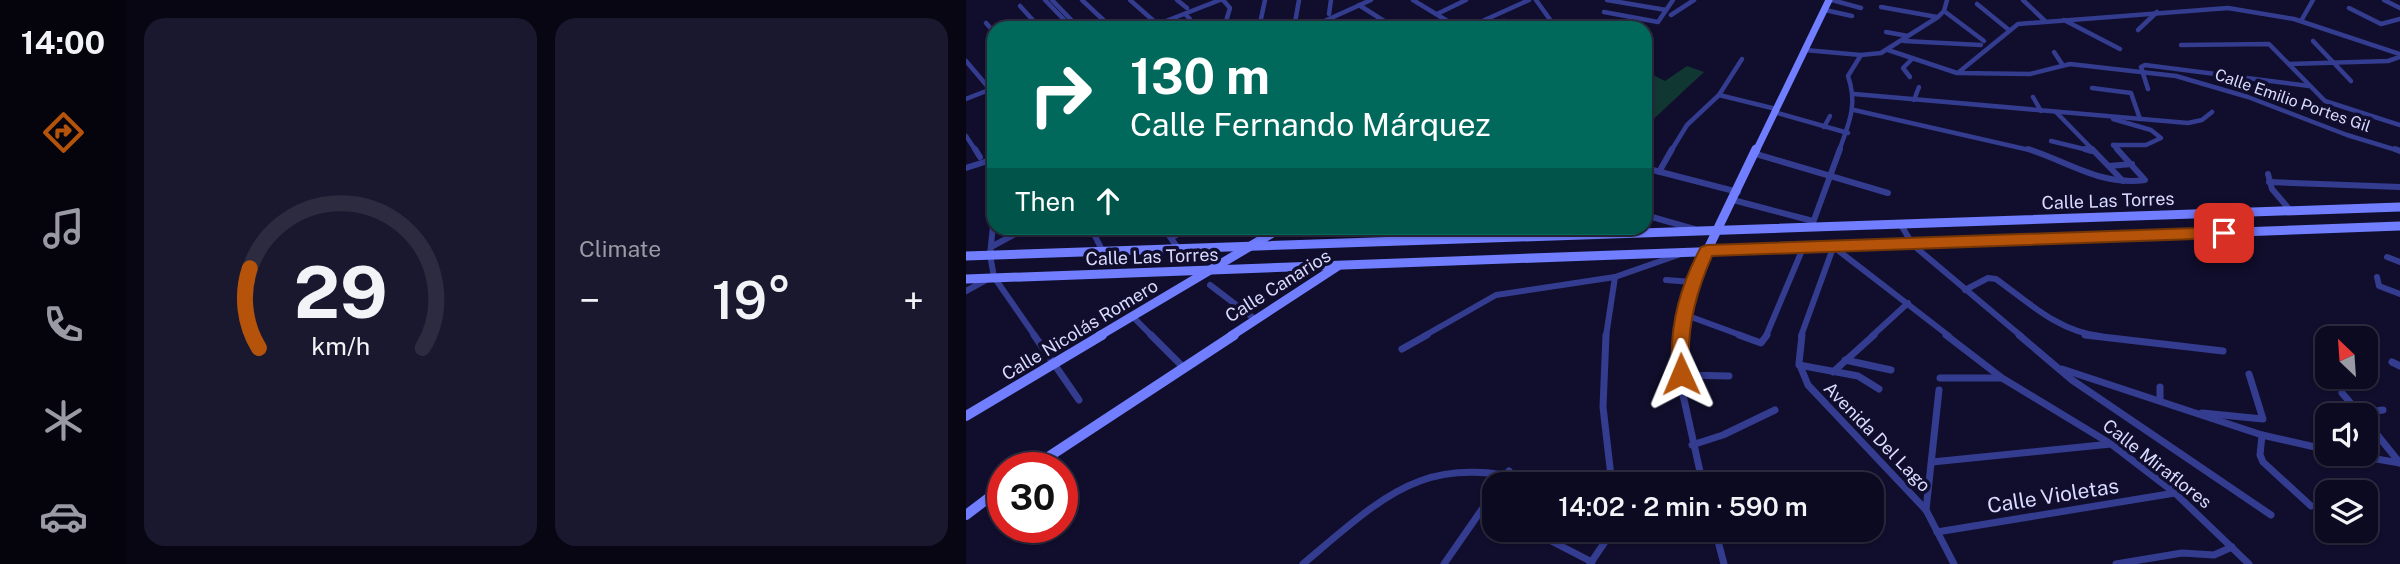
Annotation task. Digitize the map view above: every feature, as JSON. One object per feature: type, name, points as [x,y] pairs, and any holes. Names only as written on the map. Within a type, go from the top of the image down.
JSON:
[{"type":"main road","points":[[1707,251],[1831,0]]},
{"type":"main road","name":"Calle Las Torres","points":[[1812,224],[1901,225],[2400,207]]},
{"type":"main road","points":[[1652,233],[1812,224]]},
{"type":"main road","name":"Calle Las Torres","points":[[1803,248],[2400,226]]},
{"type":"main road","name":"Calle Nicolás Romero","points":[[966,416],[1265,235]]},
{"type":"main road","points":[[1525,235],[1599,235]]},
{"type":"main road","name":"Calle Las Torres","points":[[966,256],[991,251],[1103,252],[1531,237]]},
{"type":"main road","name":"Calle Canarios","points":[[1055,452],[1338,265],[1803,248]]},
{"type":"main road","name":"Calle Las Torres","points":[[966,279],[1338,265]]},
{"type":"main road","points":[[966,515],[987,499]]},
{"type":"street","points":[[1045,0],[1065,21]]},
{"type":"street","points":[[1052,0],[1072,21]]},
{"type":"street","points":[[1082,0],[1104,21]]},
{"type":"street","points":[[1130,0],[1154,21]]},
{"type":"street","points":[[1177,0],[1190,21]]},
{"type":"street","points":[[1164,21],[1209,0]]},
{"type":"street","points":[[1158,21],[1221,0],[1230,8],[1226,21]]},
{"type":"street","points":[[1260,21],[1265,0]]},
{"type":"street","points":[[1295,21],[1299,0]]},
{"type":"street","points":[[1329,14],[1331,0]]},
{"type":"street","points":[[1325,21],[1371,0]]},
{"type":"street","points":[[1414,0],[1448,21]]},
{"type":"street","points":[[1437,14],[1466,0]]},
{"type":"street","points":[[1483,21],[1530,0]]},
{"type":"street","points":[[1536,0],[1551,21]]},
{"type":"street","points":[[1607,0],[1669,13]]},
{"type":"street","points":[[1669,13],[1673,0]]},
{"type":"street","points":[[1604,12],[1658,22],[1694,0]]},
{"type":"street","points":[[1831,0],[1861,8]]},
{"type":"street","points":[[1805,50],[1861,55],[1888,50],[1938,17],[1944,11],[1945,0]]},
{"type":"street","points":[[2023,0],[2045,21]]},
{"type":"street","points":[[2233,0],[2233,8]]},
{"type":"street","points":[[2301,21],[2313,0]]},
{"type":"street","points":[[2384,0],[2400,8]]},
{"type":"street","points":[[1978,4],[2009,30]]},
{"type":"street","points":[[1359,5],[1384,21]]},
{"type":"street","points":[[1020,6],[1034,21]]},
{"type":"street","points":[[1881,7],[1938,17]]},
{"type":"street","points":[[1957,74],[1991,49],[2018,23],[2233,8],[2301,21],[2400,56]]},
{"type":"street","points":[[2350,8],[2381,24],[2400,19]]},
{"type":"street","points":[[1825,10],[1852,16]]},
{"type":"street","points":[[1902,41],[1983,43],[1944,11]]},
{"type":"street","points":[[2138,30],[2158,12]]},
{"type":"street","points":[[2064,20],[2076,29],[2088,31],[2120,49]]},
{"type":"street","points":[[2145,24],[2146,32]]},
{"type":"street","points":[[1886,32],[1908,36]]},
{"type":"street","points":[[2313,41],[2351,81]]},
{"type":"street","points":[[2181,45],[2265,43],[2274,47],[2329,103],[2400,125]]},
{"type":"street","name":"Calle Emilio Portes Gil","points":[[1888,50],[1957,74],[2030,74],[2062,65],[2143,67],[2219,87],[2400,151]]},
{"type":"street","points":[[2054,51],[2062,65]]},
{"type":"street","points":[[1734,200],[1812,224],[1848,133],[1854,110],[1854,94],[1848,76],[1861,55]]},
{"type":"street","points":[[2289,64],[2388,61],[2400,56]]},
{"type":"street","points":[[1658,172],[1687,125],[1719,95],[1742,59]]},
{"type":"street","points":[[1910,77],[1903,68],[1912,59]]},
{"type":"street","points":[[966,61],[987,84]]},
{"type":"street","points":[[1969,66],[1983,74]]},
{"type":"street","points":[[2148,89],[2143,67],[2199,71],[2311,87]]},
{"type":"street","points":[[1914,100],[1919,87]]},
{"type":"street","points":[[2092,88],[2131,93],[2140,119]]},
{"type":"street","points":[[966,97],[987,89]]},
{"type":"street","points":[[1854,94],[2194,123],[2212,112]]},
{"type":"street","points":[[1719,95],[1848,133]]},
{"type":"street","points":[[2034,97],[2041,111]]},
{"type":"street","points":[[1854,110],[2018,147],[2082,173],[2123,181],[2146,180],[2113,145],[2146,145],[2159,142],[2160,135],[2111,118]]},
{"type":"street","points":[[2056,112],[2123,181]]},
{"type":"street","points":[[1824,127],[1830,116]]},
{"type":"street","points":[[966,136],[980,157]]},
{"type":"street","points":[[2051,141],[2094,151]]},
{"type":"street","points":[[1755,154],[1888,192]]},
{"type":"street","points":[[966,168],[987,161]]},
{"type":"street","points":[[2109,166],[2132,164]]},
{"type":"street","points":[[1652,170],[1738,192]]},
{"type":"street","points":[[2268,174],[2269,182],[2290,210]]},
{"type":"street","points":[[2269,182],[2400,187]]},
{"type":"street","points":[[1652,217],[1702,232]]},
{"type":"street","points":[[1901,225],[1913,246],[2072,380],[2271,514]]},
{"type":"street","points":[[992,235],[991,278],[1055,363],[1079,400]]},
{"type":"street","points":[[991,251],[1012,235]]},
{"type":"street","points":[[1094,235],[1103,252]]},
{"type":"street","points":[[1169,235],[1179,250]]},
{"type":"street","points":[[1171,238],[1176,235]]},
{"type":"street","points":[[1683,314],[1761,343],[1803,248]]},
{"type":"street","points":[[1834,248],[1801,337],[1799,365],[1858,376],[1879,389]]},
{"type":"street","name":"Calle Miraflores","points":[[1834,248],[2002,378],[2110,444],[2175,494],[2249,564]]},
{"type":"street","points":[[1402,349],[1496,295],[1615,277],[1689,251]]},
{"type":"street","points":[[1699,472],[1692,445],[1679,358],[1683,314],[1692,282],[1707,251]]},
{"type":"street","points":[[2386,257],[2400,262]]},
{"type":"street","points":[[1609,472],[1605,449],[1601,385],[1605,328],[1615,277]]},
{"type":"street","points":[[2377,277],[2377,284],[2382,288],[2400,294]]},
{"type":"street","points":[[966,291],[991,278]]},
{"type":"street","points":[[1965,290],[1988,278],[1996,279],[2079,334],[2222,351]]},
{"type":"street","points":[[1666,280],[1692,282]]},
{"type":"street","points":[[1210,285],[1256,320]]},
{"type":"street","points":[[1833,372],[1908,303]]},
{"type":"street","points":[[1133,317],[1184,368]]},
{"type":"street","points":[[1845,360],[1891,370]]},
{"type":"street","name":"Avenida Del Lago","points":[[1799,365],[1805,382],[1816,397],[1926,510],[1954,564]]},
{"type":"street","points":[[2059,368],[2262,435],[2315,447]]},
{"type":"street","points":[[1681,374],[1730,376]]},
{"type":"street","points":[[2196,413],[2220,412],[2262,420],[2264,415],[2249,374]]},
{"type":"street","points":[[1940,378],[2002,378]]},
{"type":"street","points":[[2160,387],[2160,400]]},
{"type":"street","points":[[1926,510],[1939,390]]},
{"type":"street","points":[[2342,393],[2351,403]]},
{"type":"street","points":[[1692,445],[1732,431],[1775,410]]},
{"type":"street","points":[[2378,411],[2383,410]]},
{"type":"street","points":[[2262,435],[2260,455],[2263,462],[2311,506]]},
{"type":"street","points":[[2378,436],[2400,463]]},
{"type":"street","points":[[1932,462],[2110,444]]},
{"type":"street","points":[[2378,459],[2400,463]]},
{"type":"street","points":[[1303,564],[1382,499],[1408,483],[1459,470],[1512,472]]},
{"type":"street","name":"Calle Violetas","points":[[1937,532],[2175,494]]},
{"type":"street","points":[[1444,564],[1482,509]]},
{"type":"street","points":[[1552,542],[1591,563],[1605,542]]},
{"type":"street","points":[[1718,542],[1724,564]]},
{"type":"street","points":[[2116,564],[2182,553],[2214,555],[2232,547]]},
{"type":"green space","points":[[1687,66],[1704,72],[1652,120],[1652,74],[1665,81]]},
{"type":"route","points":[[1681,374],[1679,358],[1683,314],[1692,282],[1707,251],[1913,246],[2224,233]]}]
